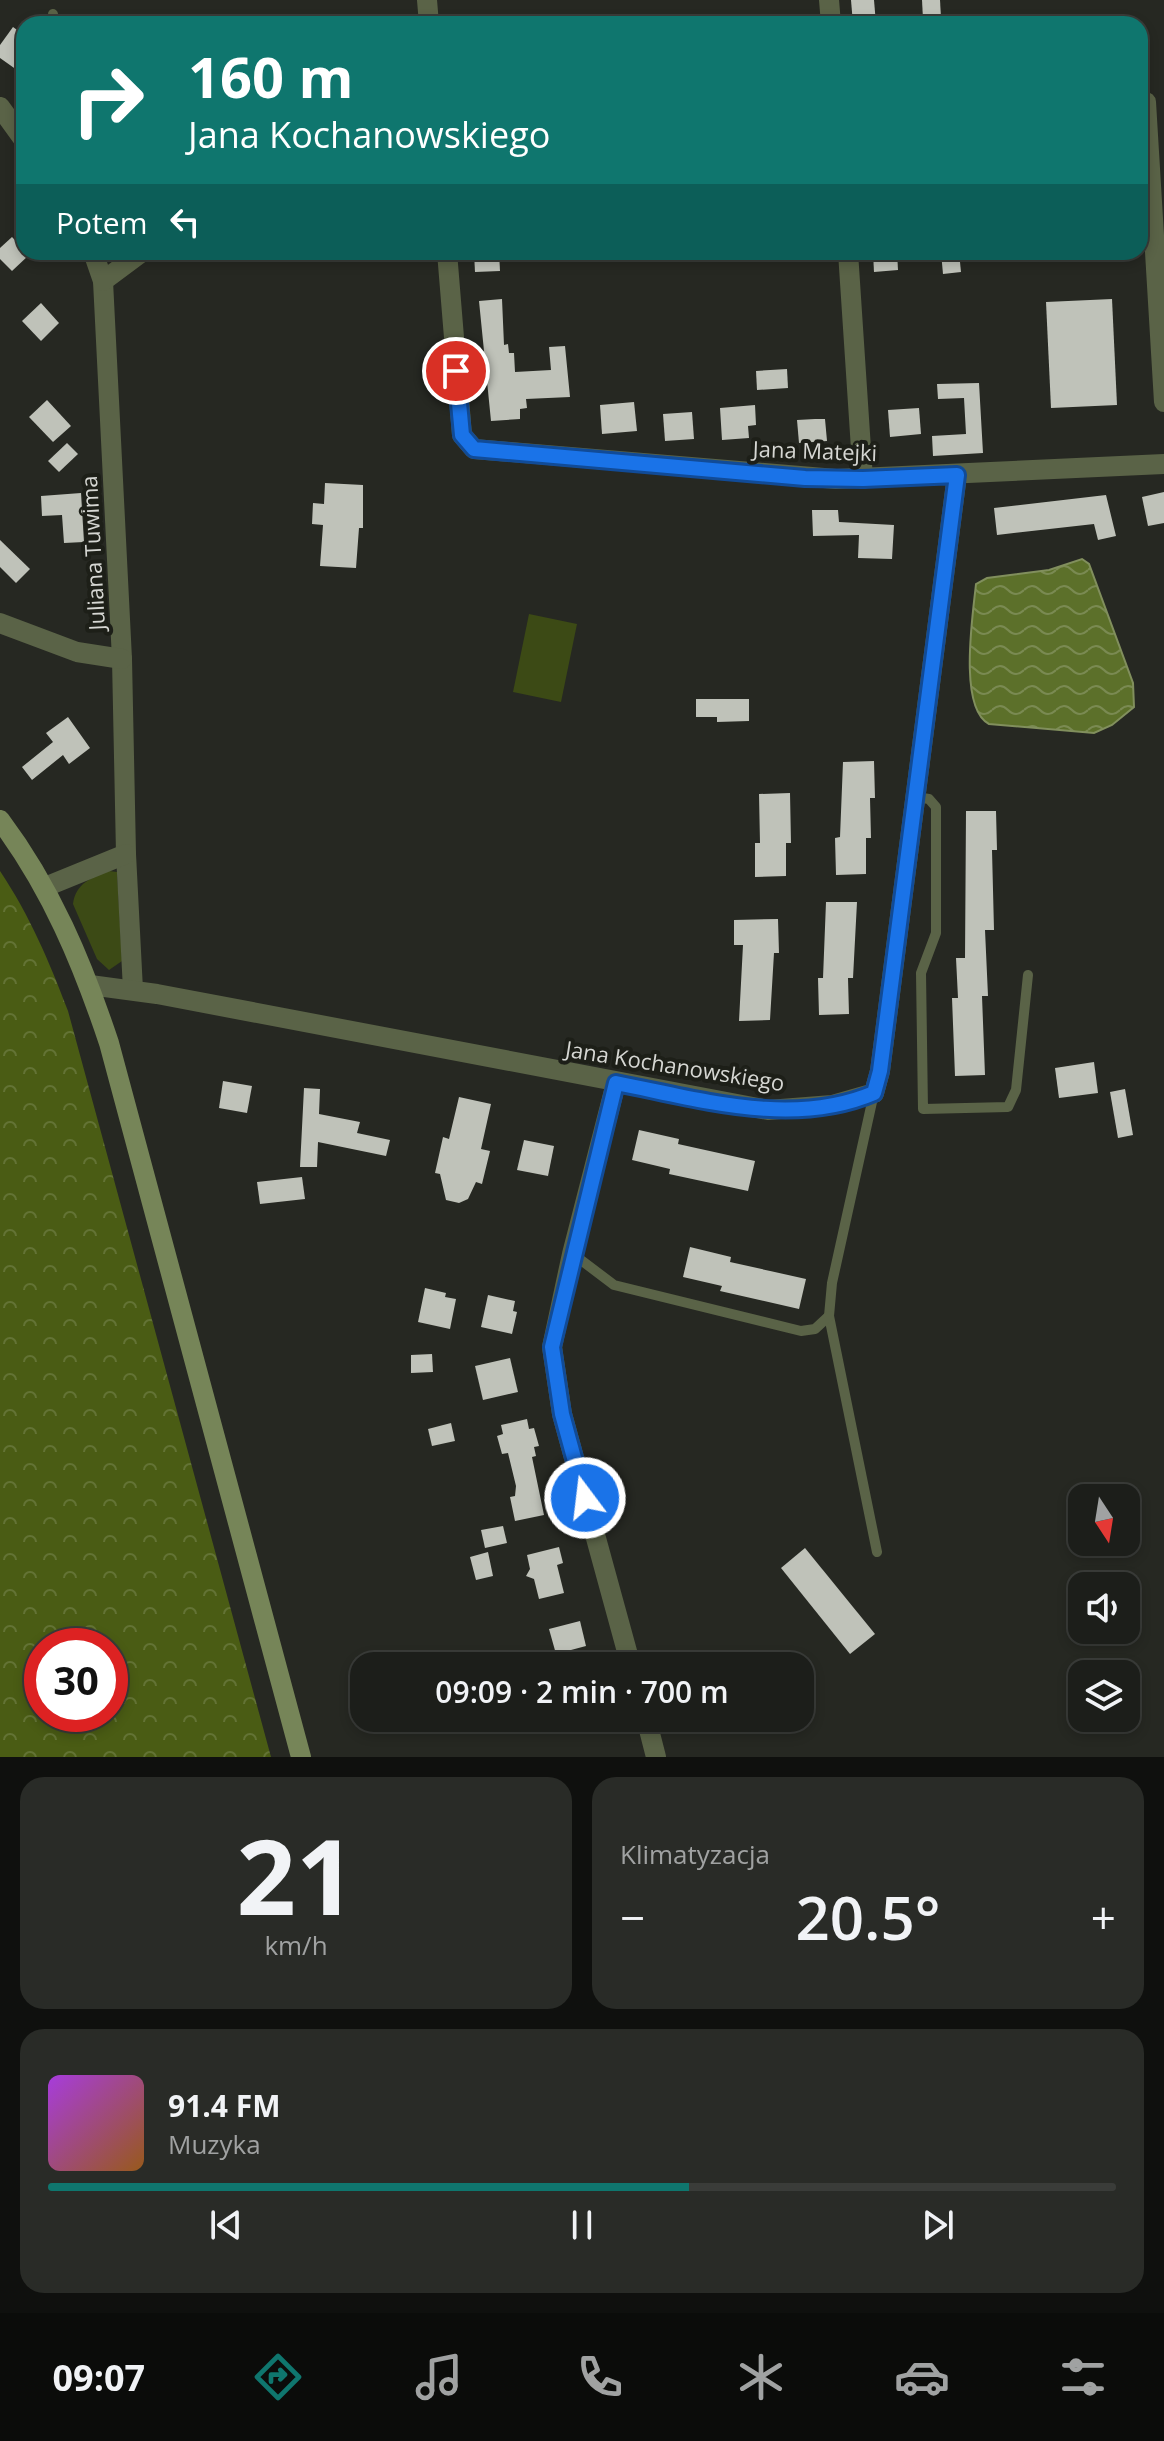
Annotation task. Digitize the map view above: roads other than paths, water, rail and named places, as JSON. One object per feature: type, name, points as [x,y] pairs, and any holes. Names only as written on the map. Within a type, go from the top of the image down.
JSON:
[{"type":"main road","points":[[0,820],[45,887],[90,985],[132,1119],[301,1757]]},
{"type":"street","points":[[0,107],[16,129]]},
{"type":"street","points":[[1148,135],[1164,402]]},
{"type":"street","name":"Juliana Tuwima","points":[[96,260],[103,281],[122,659],[126,854],[133,990]]},
{"type":"street","points":[[103,281],[131,260]]},
{"type":"street","name":"Jana Matejki","points":[[448,260],[462,435],[466,444],[474,449],[863,479],[1164,464]]},
{"type":"street","points":[[849,260],[863,479]]},
{"type":"street","points":[[874,1093],[880,1071],[957,475]]},
{"type":"street","points":[[0,623],[77,652],[122,659]]},
{"type":"street","points":[[45,887],[126,854]]},
{"type":"street","name":"Jana Kochanowskiego","points":[[90,985],[133,990],[768,1110],[832,1105],[874,1093]]},
{"type":"street","points":[[616,1083],[572,1254],[552,1347],[556,1386],[627,1652]]},
{"type":"street","points":[[650,1732],[656,1757]]},
{"type":"lane","points":[[916,797],[929,799],[936,807],[936,933],[921,973],[923,1109],[1008,1107],[1016,1090],[1028,975]]},
{"type":"lane","points":[[874,1093],[832,1283],[829,1316],[877,1552]]},
{"type":"lane","points":[[572,1254],[614,1285],[801,1331],[815,1329],[829,1316]]},
{"type":"water","points":[[1082,559],[1089,564],[1133,683],[1134,707],[1112,725],[1094,733],[989,724],[979,715],[970,681],[976,584],[987,578],[1049,570]]}]
